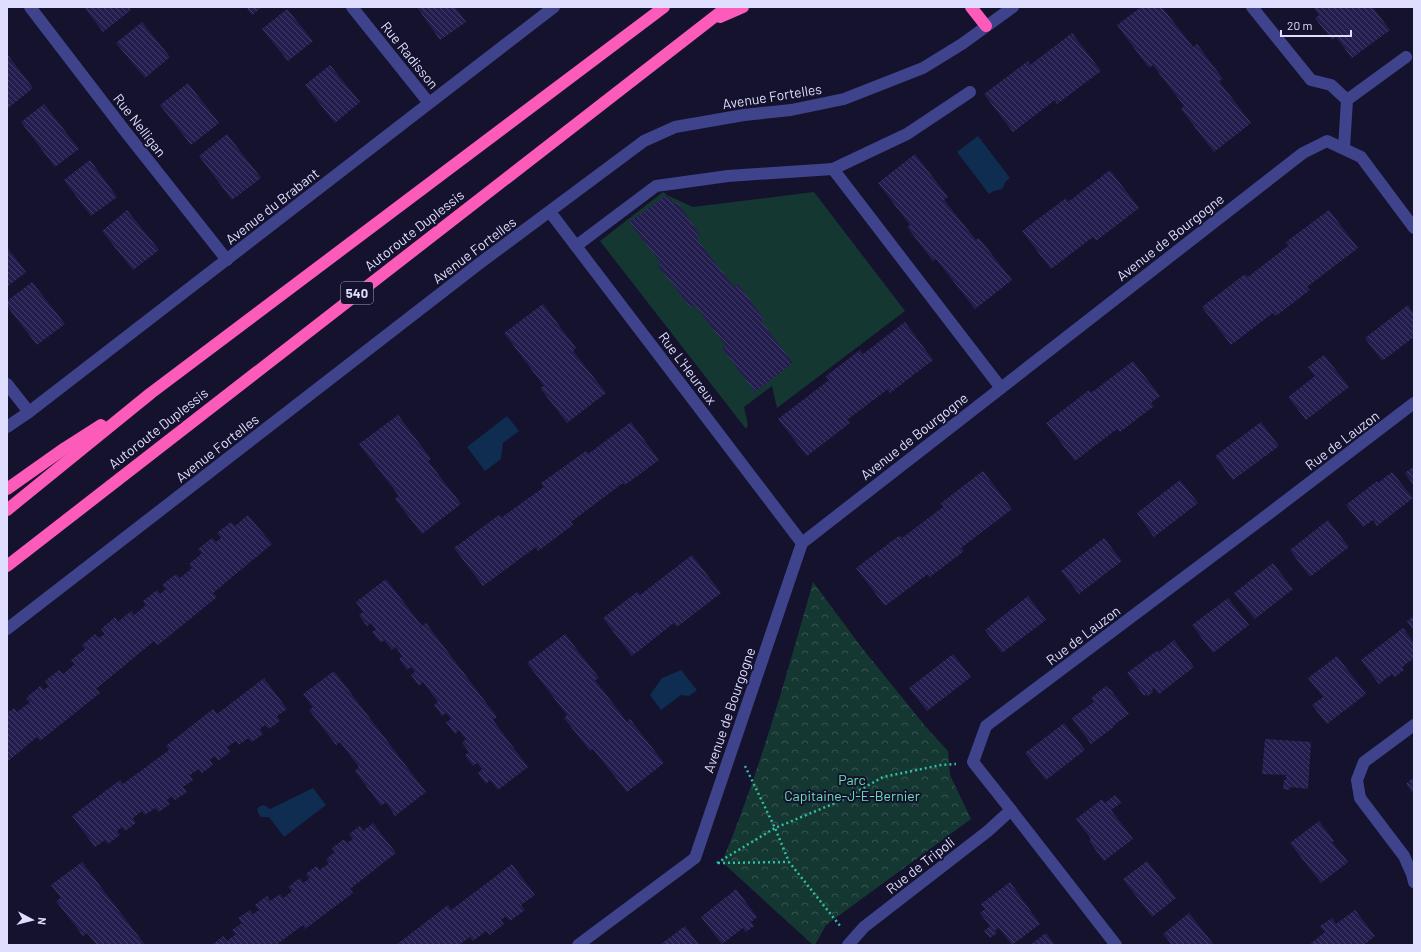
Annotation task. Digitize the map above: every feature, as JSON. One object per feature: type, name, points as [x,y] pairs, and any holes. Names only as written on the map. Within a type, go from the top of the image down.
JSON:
[{"type":"highway","name":"Autoroute Duplessis","points":[[7,510],[151,393],[664,7]]},
{"type":"highway","name":"Autoroute Duplessis","points":[[7,566],[727,7]]},
{"type":"highway","points":[[707,22],[742,7]]},
{"type":"highway","points":[[971,7],[986,26]]},
{"type":"highway","points":[[7,489],[65,448],[151,393]]},
{"type":"street","name":"Rue Nelligan","points":[[30,7],[227,260]]},
{"type":"street","name":"Rue Radisson","points":[[352,7],[429,102]]},
{"type":"street","name":"Avenue du Brabant","points":[[7,426],[29,412],[554,7]]},
{"type":"street","name":"Avenue Fortelles","points":[[7,629],[480,263],[644,141],[674,127],[744,115],[791,110],[844,99],[923,68],[962,44],[1013,7]]},
{"type":"street","points":[[1252,7],[1311,80],[1331,85],[1347,100]]},
{"type":"street","points":[[1347,100],[1406,57]]},
{"type":"street","points":[[576,246],[656,186],[728,176],[833,168],[907,134],[970,92]]},
{"type":"street","points":[[1344,148],[1347,100]]},
{"type":"street","name":"Avenue de Bourgogne","points":[[695,858],[802,543],[1303,153],[1327,141],[1361,157],[1414,228]]},
{"type":"street","points":[[833,168],[1001,388]]},
{"type":"street","name":"Rue L'Heureux","points":[[550,212],[802,543]]},
{"type":"street","points":[[7,384],[29,412]]},
{"type":"street","name":"Rue de Lauzon","points":[[973,762],[986,726],[1414,403]]},
{"type":"street","points":[[1414,725],[1364,762],[1357,780],[1360,798],[1404,856],[1414,882]]},
{"type":"street","points":[[973,762],[1116,945]]},
{"type":"street","name":"Rue de Tripoli","points":[[849,943],[864,928],[988,831],[1011,810]]},
{"type":"street","points":[[578,945],[695,858]]},
{"type":"path","points":[[734,744],[775,828],[789,862],[849,943]]},
{"type":"path","points":[[717,863],[775,828],[840,801],[883,777],[942,764],[973,762]]},
{"type":"path","points":[[695,858],[717,863],[789,862]]},
{"type":"green space","points":[[663,192],[693,207],[814,192],[905,311],[777,408],[772,386],[744,407],[748,425],[746,429],[600,241]]},
{"type":"green space","name":"Parc Capitaine-J-E-Bernier","points":[[813,582],[862,648],[926,727],[948,751],[950,775],[971,819],[826,925],[815,945],[813,945],[722,862],[736,828],[760,758]]},
{"type":"water","points":[[978,136],[1010,178],[1006,181],[1002,189],[989,194],[957,152]]},
{"type":"water","points":[[507,416],[519,431],[503,443],[501,459],[485,471],[467,447]]},
{"type":"water","points":[[681,670],[697,690],[689,696],[681,695],[661,710],[650,695],[662,678]]},
{"type":"water","points":[[313,788],[326,805],[284,837],[269,817],[261,817],[258,813],[257,809],[260,806],[264,805],[270,809]]},
{"type":"building","points":[[84,7],[129,7],[131,10],[103,32]]},
{"type":"building","points":[[246,7],[262,7],[252,15]]},
{"type":"building","points":[[417,7],[455,7],[466,22],[440,40]]},
{"type":"building","points":[[1141,7],[1162,7],[1193,47],[1197,44],[1223,79],[1219,81],[1251,123],[1214,152],[1181,109],[1184,106],[1153,65],[1149,68],[1117,25]]},
{"type":"building","points":[[1313,7],[1376,7],[1374,9],[1390,30],[1352,58],[1336,37],[1332,40],[1315,18],[1319,15]]},
{"type":"building","points":[[287,9],[313,41],[288,61],[262,29]]},
{"type":"building","points":[[142,22],[170,57],[145,78],[116,43]]},
{"type":"building","points":[[1072,33],[1101,71],[1057,104],[1055,100],[1013,132],[984,94],[1028,61],[1030,65]]},
{"type":"building","points":[[7,54],[33,88],[7,109]]},
{"type":"building","points":[[330,65],[360,102],[335,123],[305,85]]},
{"type":"building","points":[[188,83],[219,123],[191,145],[160,105]]},
{"type":"building","points":[[44,104],[79,149],[55,167],[21,122]]},
{"type":"building","points":[[227,134],[261,178],[232,200],[199,156]]},
{"type":"building","points":[[915,154],[948,197],[944,200],[976,240],[979,238],[1012,280],[975,309],[936,259],[933,261],[907,227],[910,225],[878,183]]},
{"type":"building","points":[[90,160],[117,197],[91,216],[64,180]]},
{"type":"building","points":[[1110,170],[1139,208],[1096,241],[1093,237],[1051,269],[1022,231],[1066,198],[1068,202]]},
{"type":"building","points":[[667,195],[674,204],[677,202],[700,235],[696,238],[734,287],[738,284],[764,319],[761,321],[793,363],[755,392],[722,348],[726,346],[695,305],[691,308],[658,266],[661,263],[629,222]]},
{"type":"building","points":[[127,210],[159,250],[133,270],[102,231]]},
{"type":"building","points":[[1329,210],[1358,248],[1307,287],[1310,290],[1276,316],[1273,313],[1231,345],[1202,307],[1245,274],[1248,277],[1289,245],[1286,242]]},
{"type":"building","points":[[7,247],[26,272],[7,287]]},
{"type":"building","points":[[32,282],[65,324],[37,345],[7,306],[7,301]]},
{"type":"building","points":[[543,304],[576,348],[573,351],[606,393],[567,423],[540,388],[544,386],[504,333]]},
{"type":"building","points":[[1408,305],[1414,314],[1414,337],[1382,361],[1365,338]]},
{"type":"building","points":[[905,322],[933,360],[890,393],[888,389],[847,420],[850,423],[807,456],[778,419],[829,380],[826,376],[860,350],[863,354]]},
{"type":"building","points":[[1324,355],[1349,387],[1306,420],[1288,397],[1315,376],[1308,367]]},
{"type":"building","points":[[1133,361],[1160,396],[1151,403],[1154,406],[1120,432],[1117,429],[1075,461],[1046,423],[1089,390],[1091,393]]},
{"type":"building","points":[[398,415],[431,459],[428,461],[461,504],[422,534],[395,499],[399,496],[359,444]]},
{"type":"building","points":[[631,422],[659,460],[625,485],[623,483],[571,522],[573,525],[538,551],[536,547],[483,586],[454,548],[499,515],[501,518],[544,487],[541,483],[586,451],[588,454]]},
{"type":"building","points":[[1261,422],[1279,446],[1233,480],[1215,456]]},
{"type":"building","points":[[1414,466],[1414,486],[1405,473]]},
{"type":"building","points":[[983,471],[1012,509],[961,548],[964,551],[930,577],[928,574],[885,606],[856,568],[900,535],[902,538],[943,507],[941,503]]},
{"type":"building","points":[[1392,472],[1413,498],[1377,526],[1373,520],[1363,527],[1346,505],[1377,481],[1378,483]]},
{"type":"building","points":[[1180,480],[1198,503],[1154,537],[1137,513]]},
{"type":"building","points":[[248,515],[272,544],[213,593],[217,597],[158,645],[154,641],[96,689],[100,693],[40,741],[37,737],[7,762],[7,713],[14,708],[17,712],[30,702],[26,698],[40,686],[44,690],[49,686],[45,681],[59,670],[63,674],[75,664],[71,660],[85,649],[82,645],[95,634],[98,638],[105,634],[101,629],[115,617],[118,622],[131,611],[134,615],[146,605],[143,601],[157,590],[160,594],[166,589],[162,585],[176,574],[180,578],[192,568],[189,564],[202,553],[198,549],[212,538],[216,542],[221,538],[217,533],[231,522],[235,526]]},
{"type":"building","points":[[1328,520],[1349,547],[1310,577],[1290,550]]},
{"type":"building","points":[[1104,538],[1122,561],[1079,594],[1061,571]]},
{"type":"building","points":[[692,555],[721,593],[677,627],[674,623],[632,656],[603,618],[637,592],[640,595]]},
{"type":"building","points":[[1273,563],[1293,589],[1255,619],[1234,593]]},
{"type":"building","points":[[386,579],[422,626],[426,623],[497,717],[493,720],[528,767],[498,790],[490,780],[486,784],[478,773],[482,769],[477,763],[473,766],[465,755],[469,752],[462,743],[466,739],[459,730],[455,734],[446,722],[451,719],[446,713],[442,716],[434,705],[438,702],[423,682],[419,686],[411,675],[415,672],[411,667],[407,670],[399,659],[402,656],[396,647],[392,650],[384,640],[381,643],[372,632],[376,629],[371,623],[367,626],[359,615],[363,612],[356,602]]},
{"type":"building","points":[[1028,596],[1046,620],[1002,653],[985,630]]},
{"type":"building","points":[[1228,598],[1249,625],[1213,653],[1192,625]]},
{"type":"building","points":[[1414,616],[1414,631],[1407,621]]},
{"type":"building","points":[[1403,628],[1414,643],[1414,658],[1402,667],[1404,670],[1395,677],[1392,674],[1379,684],[1361,660]]},
{"type":"building","points":[[565,634],[599,678],[595,680],[627,722],[630,719],[664,763],[627,792],[593,749],[590,751],[564,718],[567,715],[527,663]]},
{"type":"building","points":[[1174,640],[1194,667],[1159,694],[1154,688],[1152,690],[1153,692],[1147,697],[1146,694],[1144,696],[1127,673],[1158,650],[1159,652]]},
{"type":"building","points":[[953,654],[971,677],[927,711],[909,688]]},
{"type":"building","points":[[1337,656],[1366,694],[1327,724],[1312,705],[1323,697],[1308,678]]},
{"type":"building","points":[[334,671],[426,792],[395,816],[386,802],[381,806],[355,771],[359,767],[340,742],[336,745],[309,710],[313,707],[303,694]]},
{"type":"building","points":[[264,678],[287,709],[277,716],[280,721],[269,729],[265,725],[260,729],[263,734],[252,742],[248,738],[239,745],[236,741],[227,747],[230,752],[218,761],[215,756],[210,760],[213,765],[202,773],[199,769],[190,775],[193,780],[183,787],[187,792],[175,800],[172,796],[167,800],[170,804],[159,812],[155,808],[145,815],[142,811],[133,818],[136,823],[125,831],[122,827],[117,831],[120,835],[108,844],[105,840],[95,847],[72,816],[120,780],[123,784],[169,750],[166,746],[213,709],[217,714]]},
{"type":"building","points":[[1106,686],[1129,714],[1091,744],[1072,718],[1094,702],[1091,698]]},
{"type":"building","points":[[1064,723],[1085,750],[1046,780],[1025,753]]},
{"type":"building","points":[[1265,739],[1311,742],[1308,789],[1290,787],[1290,790],[1283,789],[1286,775],[1262,774]]},
{"type":"building","points":[[1414,777],[1414,795],[1406,784]]},
{"type":"building","points":[[1115,795],[1121,803],[1111,810],[1133,839],[1104,861],[1089,841],[1091,839],[1076,819],[1102,799],[1105,803]]},
{"type":"building","points":[[1319,821],[1334,841],[1332,842],[1348,862],[1321,883],[1290,843]]},
{"type":"building","points":[[373,823],[396,853],[350,889],[353,893],[305,929],[303,925],[276,945],[212,945],[223,936],[227,941],[236,934],[232,930],[242,923],[238,918],[250,910],[253,914],[259,910],[255,905],[267,896],[270,901],[280,894],[283,898],[292,891],[288,887],[300,878],[303,883],[309,879],[306,874],[316,866],[320,870],[329,863],[326,859],[335,852],[332,848],[344,839],[347,843],[353,839],[349,834],[360,826],[363,831]]},
{"type":"building","points":[[1147,861],[1176,898],[1152,917],[1123,879]]},
{"type":"building","points":[[82,862],[145,945],[97,945],[87,933],[83,936],[56,901],[61,898],[51,885]]},
{"type":"building","points":[[512,864],[535,895],[521,905],[525,910],[510,921],[506,916],[501,920],[504,924],[490,935],[486,931],[473,941],[470,937],[459,945],[396,945],[448,905],[451,910]]},
{"type":"building","points":[[1010,882],[1040,924],[1012,945],[999,928],[995,930],[997,933],[990,938],[984,931],[990,926],[980,913],[985,909],[981,904]]},
{"type":"building","points":[[736,889],[757,917],[751,922],[754,926],[746,932],[743,928],[722,944],[701,917]]},
{"type":"building","points":[[1355,910],[1375,936],[1364,945],[1309,945],[1325,932],[1320,926],[1332,918],[1336,924]]},
{"type":"building","points":[[1189,913],[1214,945],[1172,945],[1163,934]]},
{"type":"building","points":[[685,926],[699,945],[660,945]]},
{"type":"building","points":[[1046,933],[1055,945],[1030,945]]}]
